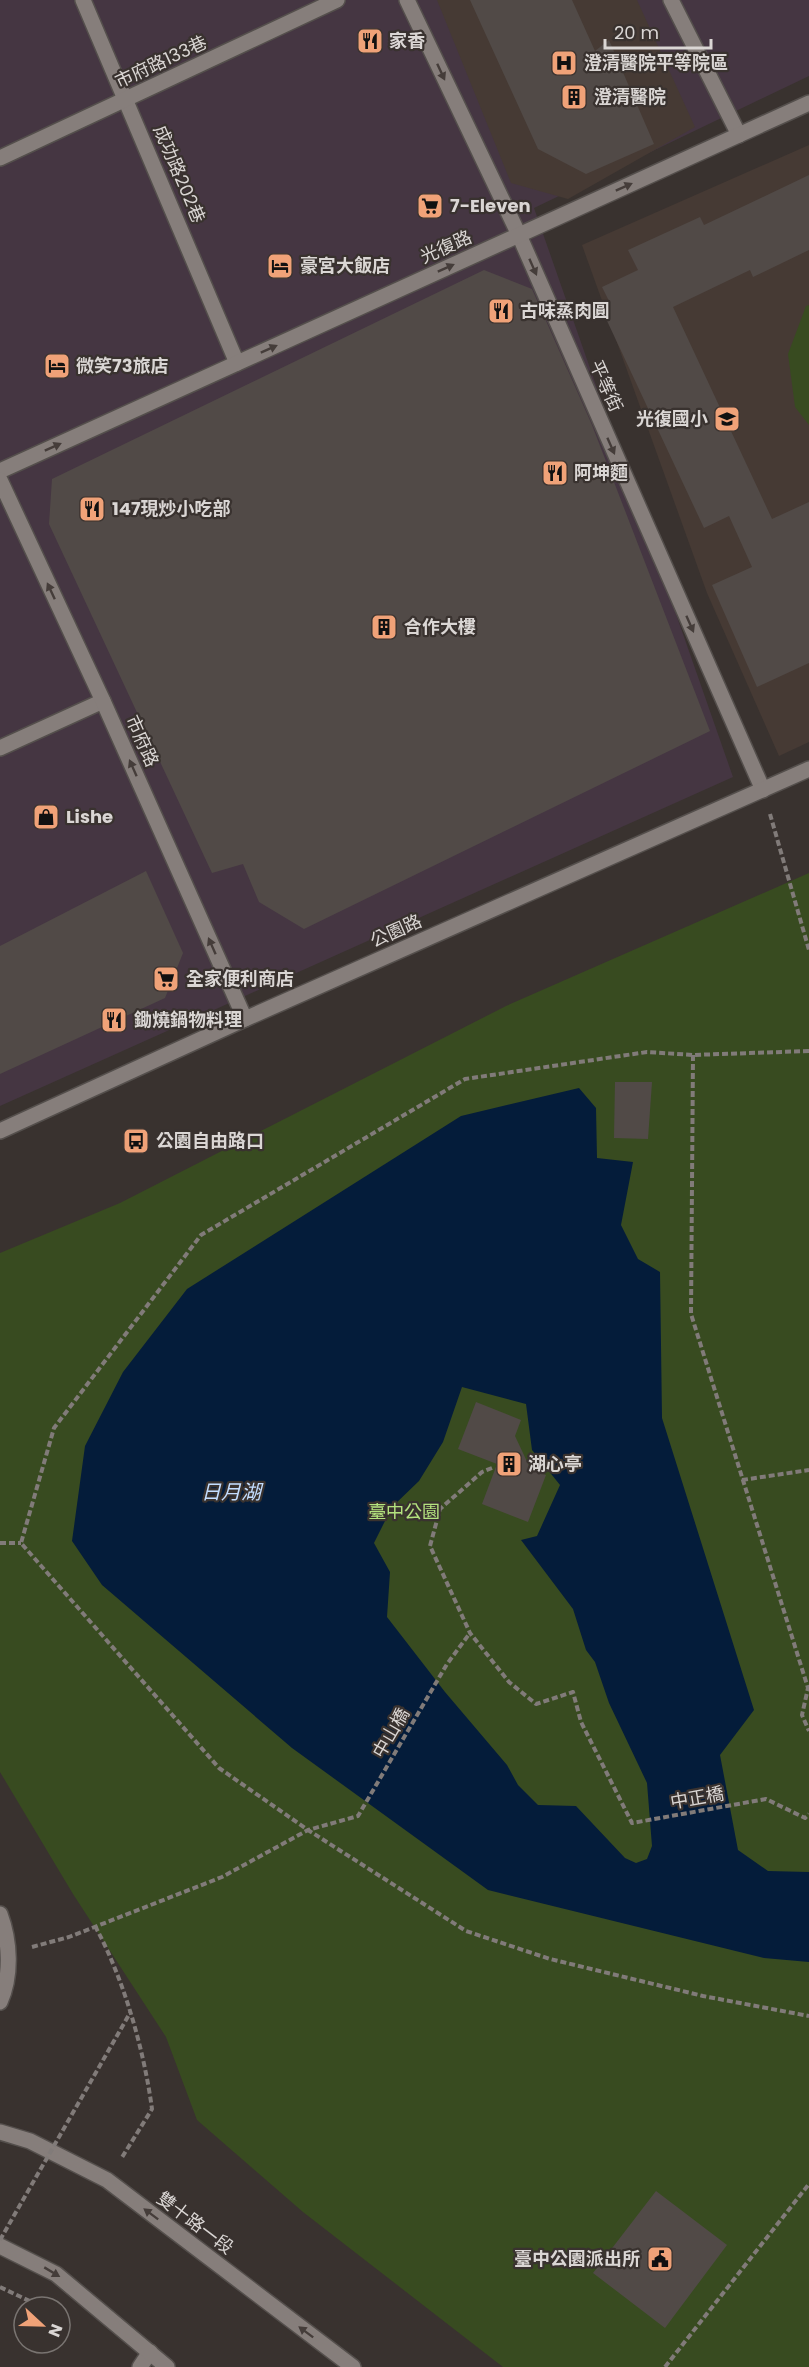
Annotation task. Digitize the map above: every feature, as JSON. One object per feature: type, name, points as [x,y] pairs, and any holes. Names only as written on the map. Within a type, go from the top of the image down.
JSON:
[{"type":"street","name":"成功路202巷","points":[[83,0],[237,363]]},
{"type":"street","name":"市府路133巷","points":[[0,158],[338,0]]},
{"type":"street","name":"平等街","points":[[407,0],[519,235],[763,790]]},
{"type":"street","points":[[671,0],[739,135]]},
{"type":"street","name":"光復路","points":[[0,471],[809,103]]},
{"type":"street","name":"市府路","points":[[0,480],[103,701],[245,1019]]},
{"type":"street","points":[[0,748],[103,701]]},
{"type":"street","name":"公園路","points":[[0,1131],[245,1019],[809,769]]},
{"type":"street","points":[[0,1914],[7,1937],[8,1954],[7,1974],[0,2002]]},
{"type":"street","name":"雙十路一段","points":[[0,2132],[30,2141],[107,2180],[353,2367]]},
{"type":"street","points":[[0,2246],[56,2274],[168,2367]]},
{"type":"street","points":[[140,2367],[150,2352]]},
{"type":"path","points":[[763,790],[809,950]]},
{"type":"path","points":[[21,1543],[54,1428],[201,1235],[465,1079],[647,1052],[693,1054],[809,1051]]},
{"type":"path","points":[[693,1054],[691,1314],[808,1688],[802,1714],[809,1731]]},
{"type":"path","points":[[470,1633],[430,1546],[440,1509],[482,1472],[492,1468]]},
{"type":"path","points":[[742,1480],[809,1470]]},
{"type":"path","points":[[0,1543],[21,1543],[219,1768],[308,1830],[466,1931],[550,1959],[703,1996],[809,2016]]},
{"type":"path","name":"中山橋","points":[[308,1830],[358,1816],[447,1664],[470,1633]]},
{"type":"path","name":"中正橋","points":[[470,1633],[509,1682],[536,1704],[573,1692],[581,1722],[632,1823],[766,1799],[805,1818],[809,1814]]},
{"type":"path","points":[[802,1714],[809,1708]]},
{"type":"path","points":[[8,1954],[69,1937],[222,1877],[308,1830]]},
{"type":"path","points":[[95,1926],[106,1947],[130,2013],[148,2082],[152,2109],[107,2180]]},
{"type":"path","points":[[0,2240],[130,2013]]},
{"type":"path","points":[[665,2367],[809,2184]]},
{"type":"path","points":[[0,2287],[17,2295]]},
{"type":"shaded area","points":[[0,0],[809,0],[809,76],[534,208],[733,777],[0,1106]]},
{"type":"shaded area","name":"澄清醫院平等院區","points":[[437,0],[637,0],[695,127],[568,199],[511,183]]},
{"type":"shaded area","name":"光復國小","points":[[809,145],[809,742],[779,756],[707,593],[582,245]]},
{"type":"green space","points":[[809,305],[809,425],[795,407],[788,354],[806,306]]},
{"type":"green space","name":"臺中公園","points":[[809,873],[809,2367],[503,2367],[303,2212],[197,2120],[166,2037],[73,1894],[0,1772],[0,1253],[120,1203],[506,1006]]},
{"type":"water","name":"日月湖","points":[[579,1088],[596,1108],[597,1158],[633,1162],[621,1225],[638,1259],[660,1272],[662,1418],[754,1710],[720,1755],[738,1850],[768,1871],[809,1872],[809,1962],[764,1958],[488,1890],[292,1748],[102,1585],[72,1541],[85,1446],[123,1372],[187,1289],[461,1116]],"holes":[[[462,1387],[526,1404],[532,1450],[560,1485],[537,1536],[521,1540],[573,1609],[586,1650],[595,1662],[609,1703],[647,1783],[652,1846],[647,1859],[636,1863],[625,1858],[576,1806],[538,1805],[518,1785],[507,1765],[445,1692],[387,1617],[390,1572],[374,1543],[392,1507],[419,1481],[443,1442]]]},
{"type":"building","name":"澄清醫院","points":[[470,0],[572,0],[595,51],[609,40],[654,144],[586,174],[538,149]]},
{"type":"building","points":[[809,175],[809,250],[753,277],[750,270],[673,307],[772,519],[809,502],[809,663],[757,687],[712,585],[752,567],[729,516],[704,528],[601,308],[610,303],[602,287],[638,270],[628,250],[700,217],[704,225]]},
{"type":"building","name":"合作大樓","points":[[484,270],[532,289],[592,425],[710,731],[304,929],[259,902],[243,864],[212,873],[49,524],[52,479]]},
{"type":"building","points":[[146,871],[183,953],[165,998],[0,1074],[0,946]]},
{"type":"building","points":[[615,1082],[652,1082],[648,1139],[614,1138]]},
{"type":"building","name":"湖心亭","points":[[476,1402],[521,1420],[515,1436],[531,1470],[546,1475],[528,1522],[482,1504],[497,1464],[458,1449]]},
{"type":"building","name":"臺中公園派出所","points":[[656,2191],[727,2245],[665,2328],[593,2273]]},
{"type":"place","name":"家香","points":[[370,41]]},
{"type":"place","name":"澄清醫院平等院區","points":[[564,63]]},
{"type":"place","name":"澄清醫院","points":[[574,97]]},
{"type":"place","name":"7-Eleven","points":[[430,206]]},
{"type":"place","name":"豪宮大飯店","points":[[280,266]]},
{"type":"place","name":"古味蒸肉圓","points":[[501,311]]},
{"type":"place","name":"微笑73旅店","points":[[57,366]]},
{"type":"place","name":"光復國小","points":[[727,419]]},
{"type":"place","name":"阿坤麵","points":[[555,473]]},
{"type":"place","name":"147現炒小吃部","points":[[92,509]]},
{"type":"place","name":"合作大樓","points":[[384,627]]},
{"type":"place","name":"Lishe","points":[[46,817]]},
{"type":"place","name":"全家便利商店","points":[[166,979]]},
{"type":"place","name":"鋤燒鍋物料理","points":[[114,1020]]},
{"type":"place","name":"公園自由路口","points":[[136,1141]]},
{"type":"place","name":"湖心亭","points":[[509,1464]]},
{"type":"place","name":"臺中公園派出所","points":[[660,2259]]}]
